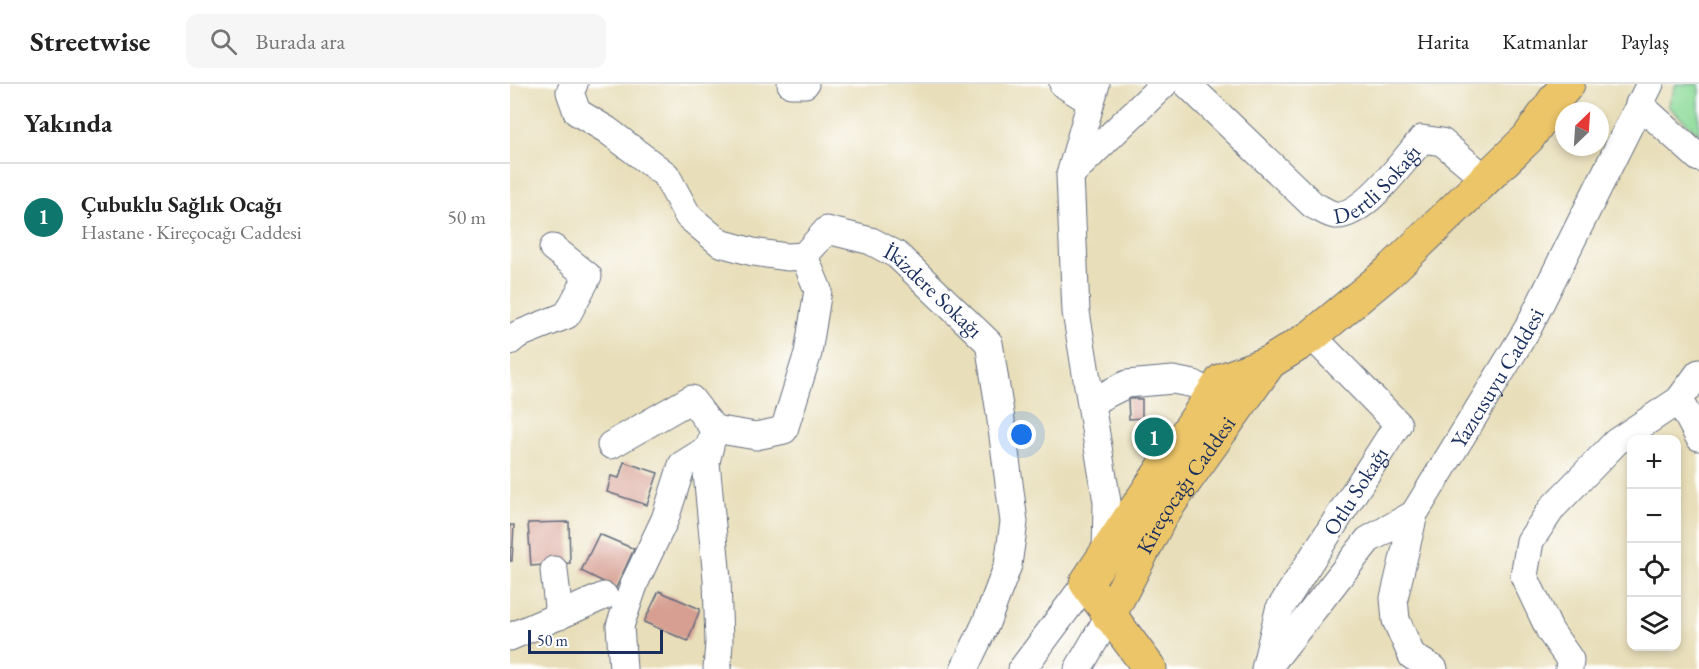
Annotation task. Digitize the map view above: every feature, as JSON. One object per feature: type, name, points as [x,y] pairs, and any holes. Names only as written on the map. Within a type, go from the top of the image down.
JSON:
[{"type":"main road","name":"Kireçocağı Caddesi","points":[[1086,583],[1222,380],[1270,362],[1312,336],[1389,272],[1528,138],[1558,87]]},
{"type":"main road","name":"Kireçocağı Caddesi","points":[[1109,616],[1162,514],[1270,362]]},
{"type":"main road","points":[[1086,583],[1150,669]]},
{"type":"street","points":[[574,84],[570,92],[577,112],[607,130],[666,175],[688,216],[720,243],[753,252],[787,257],[804,256],[818,290],[808,352],[784,430],[756,436],[711,439],[682,465],[665,519],[635,582],[620,626],[623,669]]},
{"type":"street","points":[[790,84],[805,84]]},
{"type":"street","points":[[1063,84],[1093,92],[1070,175],[1076,312],[1107,502],[1106,553]]},
{"type":"street","points":[[1070,175],[1164,84]]},
{"type":"street","name":"Dertli Sokağı","points":[[1187,84],[1313,205],[1334,215],[1349,213],[1376,193],[1422,139],[1442,142],[1486,179]]},
{"type":"street","points":[[1644,94],[1699,158]]},
{"type":"street","name":"Yazıcısuyu Caddesi","points":[[1434,669],[1412,656],[1396,621],[1394,598],[1414,514],[1528,328],[1644,94]]},
{"type":"street","name":"İkizdere Sokağı","points":[[804,256],[827,230],[872,241],[897,255],[989,343],[1014,522],[1008,565],[986,623],[964,669]]},
{"type":"street","points":[[510,341],[517,335],[567,315],[588,276],[553,248]]},
{"type":"street","name":"Otlu Sokağı","points":[[1266,669],[1279,610],[1398,424],[1312,336]]},
{"type":"street","points":[[1569,669],[1570,660],[1550,631],[1524,576],[1530,541],[1553,507],[1616,442],[1679,400],[1699,373]]},
{"type":"street","points":[[1091,402],[1127,384],[1173,380],[1194,384],[1211,396]]},
{"type":"street","points":[[611,445],[691,399],[711,439],[706,462],[717,579],[719,643],[717,669]]},
{"type":"street","points":[[1679,400],[1699,437]]},
{"type":"street","points":[[1266,669],[1368,540],[1414,514]]},
{"type":"street","points":[[554,570],[558,615]]},
{"type":"street","points":[[1022,669],[1086,583]]},
{"type":"street","points":[[510,637],[604,596]]},
{"type":"street","points":[[1078,669],[1109,616]]},
{"type":"green space","points":[[1676,84],[1699,84],[1699,134],[1668,106]]},
{"type":"building","points":[[1128,399],[1142,399],[1142,418],[1129,419]]},
{"type":"building","points":[[1165,421],[1167,446],[1143,450],[1139,427]]},
{"type":"building","points":[[624,462],[658,473],[647,505],[607,492],[611,476],[619,478]]},
{"type":"building","points":[[569,522],[570,563],[531,566],[528,523]]},
{"type":"building","points":[[510,525],[514,525],[512,561],[510,561]]},
{"type":"building","points":[[599,534],[634,549],[616,588],[581,571]]},
{"type":"building","points":[[659,591],[700,609],[688,641],[644,622]]},
{"type":"place","name":"Çubuklu Sağlık Ocağı","points":[[1154,437]]}]
